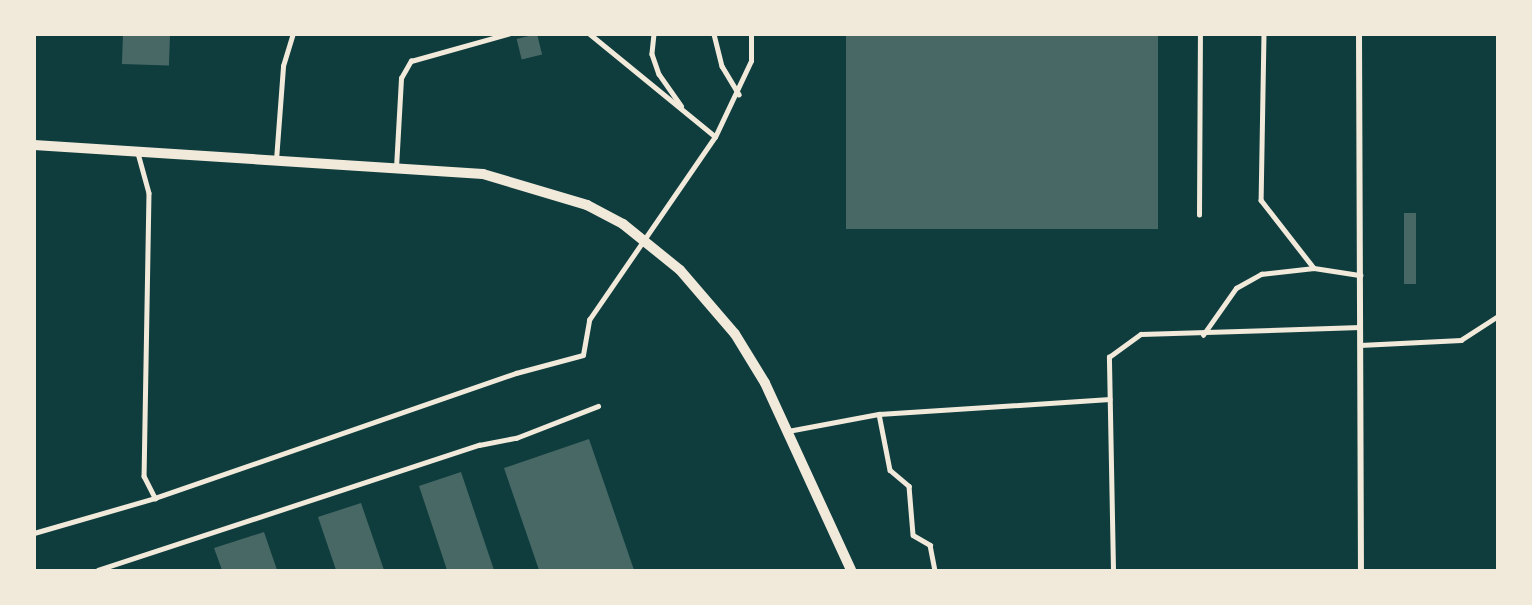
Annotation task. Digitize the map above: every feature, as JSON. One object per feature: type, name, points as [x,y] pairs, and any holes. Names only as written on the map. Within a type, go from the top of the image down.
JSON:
[{"type":"street","points":[[1359,34],[1361,570]]},
{"type":"street","points":[[34,145],[483,174],[522,182],[587,205],[644,240],[681,270],[735,334],[765,383],[851,570]]},
{"type":"lane","points":[[276,160],[283,66],[293,34]]},
{"type":"lane","points":[[396,168],[401,78],[411,61],[508,34]]},
{"type":"lane","points":[[589,34],[715,137]]},
{"type":"lane","points":[[654,34],[652,54],[659,74],[684,110]]},
{"type":"lane","points":[[714,34],[722,66],[739,94]]},
{"type":"lane","points":[[34,533],[154,498],[516,373],[583,355],[589,320],[715,137],[739,94],[752,61],[751,34]]},
{"type":"lane","points":[[1199,214],[1200,34]]},
{"type":"lane","points":[[1264,34],[1261,200],[1314,268]]},
{"type":"lane","points":[[137,151],[149,193],[144,476],[154,498]]},
{"type":"lane","points":[[1203,335],[1236,288],[1261,274],[1314,268],[1360,275]]},
{"type":"lane","points":[[1360,345],[1461,340],[1497,316]]},
{"type":"lane","points":[[1113,570],[1109,357],[1141,334],[1203,335],[1360,327]]},
{"type":"lane","points":[[787,431],[879,414],[1110,399]]},
{"type":"lane","points":[[98,570],[479,444],[516,438],[598,406]]},
{"type":"lane","points":[[879,414],[890,470],[909,486],[913,535],[930,545],[935,570]]},
{"type":"building","points":[[123,34],[170,36],[169,66],[122,64]]},
{"type":"building","points":[[537,34],[542,54],[522,59],[517,39]]},
{"type":"building","points":[[846,34],[1158,34],[1158,229],[846,229]]},
{"type":"building","points":[[1404,213],[1416,213],[1416,284],[1404,284]]},
{"type":"building","points":[[589,439],[634,570],[539,570],[504,468]]},
{"type":"building","points":[[461,472],[494,570],[447,570],[419,486]]},
{"type":"building","points":[[361,503],[384,570],[336,570],[318,517]]},
{"type":"building","points":[[264,532],[277,570],[222,570],[214,548]]}]
